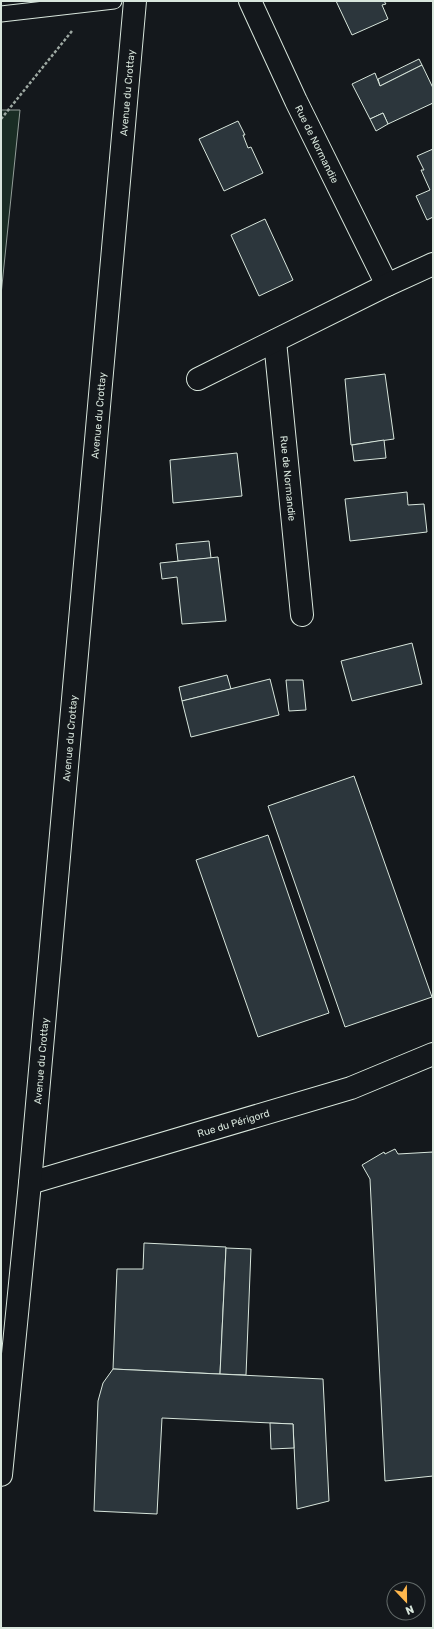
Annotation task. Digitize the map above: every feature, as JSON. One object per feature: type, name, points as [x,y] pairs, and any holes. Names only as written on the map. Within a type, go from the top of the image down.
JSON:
[{"type":"street","name":"Avenue du Crottay","points":[[1,1475],[30,1183],[135,1]]},
{"type":"street","name":"Rue de Normandie","points":[[250,1],[296,101],[387,285]]},
{"type":"street","points":[[198,379],[387,285],[433,264]]},
{"type":"street","name":"Rue de Normandie","points":[[275,341],[302,615]]},
{"type":"street","name":"Rue du Périgord","points":[[30,1183],[351,1088],[433,1054]]},
{"type":"lane","points":[[1,14],[114,1]]},
{"type":"path","points":[[1,119],[72,34],[79,5]]},
{"type":"green space","points":[[1,110],[20,110],[1,295]]},
{"type":"building","points":[[336,1],[384,1],[386,4],[382,5],[388,19],[352,35]]},
{"type":"building","points":[[419,59],[422,65],[380,86],[378,79]]},
{"type":"building","points":[[422,65],[433,88],[433,103],[388,124],[383,113],[370,119],[352,84],[375,73],[380,86]]},
{"type":"building","points":[[383,113],[388,124],[376,131],[370,119]]},
{"type":"building","points":[[238,121],[245,135],[243,135],[248,148],[251,147],[263,173],[224,191],[199,139]]},
{"type":"building","points":[[433,149],[433,217],[427,220],[416,196],[430,190],[421,170],[424,170],[417,156]]},
{"type":"building","points":[[265,219],[293,280],[259,296],[231,235]]},
{"type":"building","points":[[385,374],[394,439],[351,445],[345,379]]},
{"type":"building","points":[[384,440],[386,458],[354,461],[352,445]]},
{"type":"building","points":[[237,453],[242,496],[173,503],[170,460]]},
{"type":"building","points":[[407,492],[408,505],[424,504],[427,532],[350,541],[345,499]]},
{"type":"building","points":[[209,541],[211,558],[178,561],[176,544]]},
{"type":"building","points":[[218,557],[226,621],[182,624],[177,577],[162,579],[160,563]]},
{"type":"building","points":[[412,643],[422,684],[352,701],[341,661]]},
{"type":"building","points":[[227,675],[231,689],[182,701],[179,687]]},
{"type":"building","points":[[270,679],[279,715],[191,737],[182,701]]},
{"type":"building","points":[[286,680],[303,680],[306,710],[289,711]]},
{"type":"building","points":[[354,776],[432,997],[345,1027],[268,806]]},
{"type":"building","points":[[268,835],[329,1013],[258,1037],[196,860]]},
{"type":"building","points":[[395,1149],[398,1154],[433,1152],[433,1476],[385,1481],[370,1179],[362,1165],[384,1152],[385,1154]]},
{"type":"building","points":[[144,1243],[226,1247],[220,1374],[113,1369],[117,1269],[143,1269]]},
{"type":"building","points":[[226,1248],[251,1249],[246,1375],[220,1374]]},
{"type":"building","points":[[113,1369],[323,1379],[329,1501],[297,1509],[293,1424],[162,1418],[157,1514],[94,1511],[98,1401],[103,1383]]},
{"type":"building","points":[[270,1423],[293,1424],[294,1448],[271,1449]]}]
